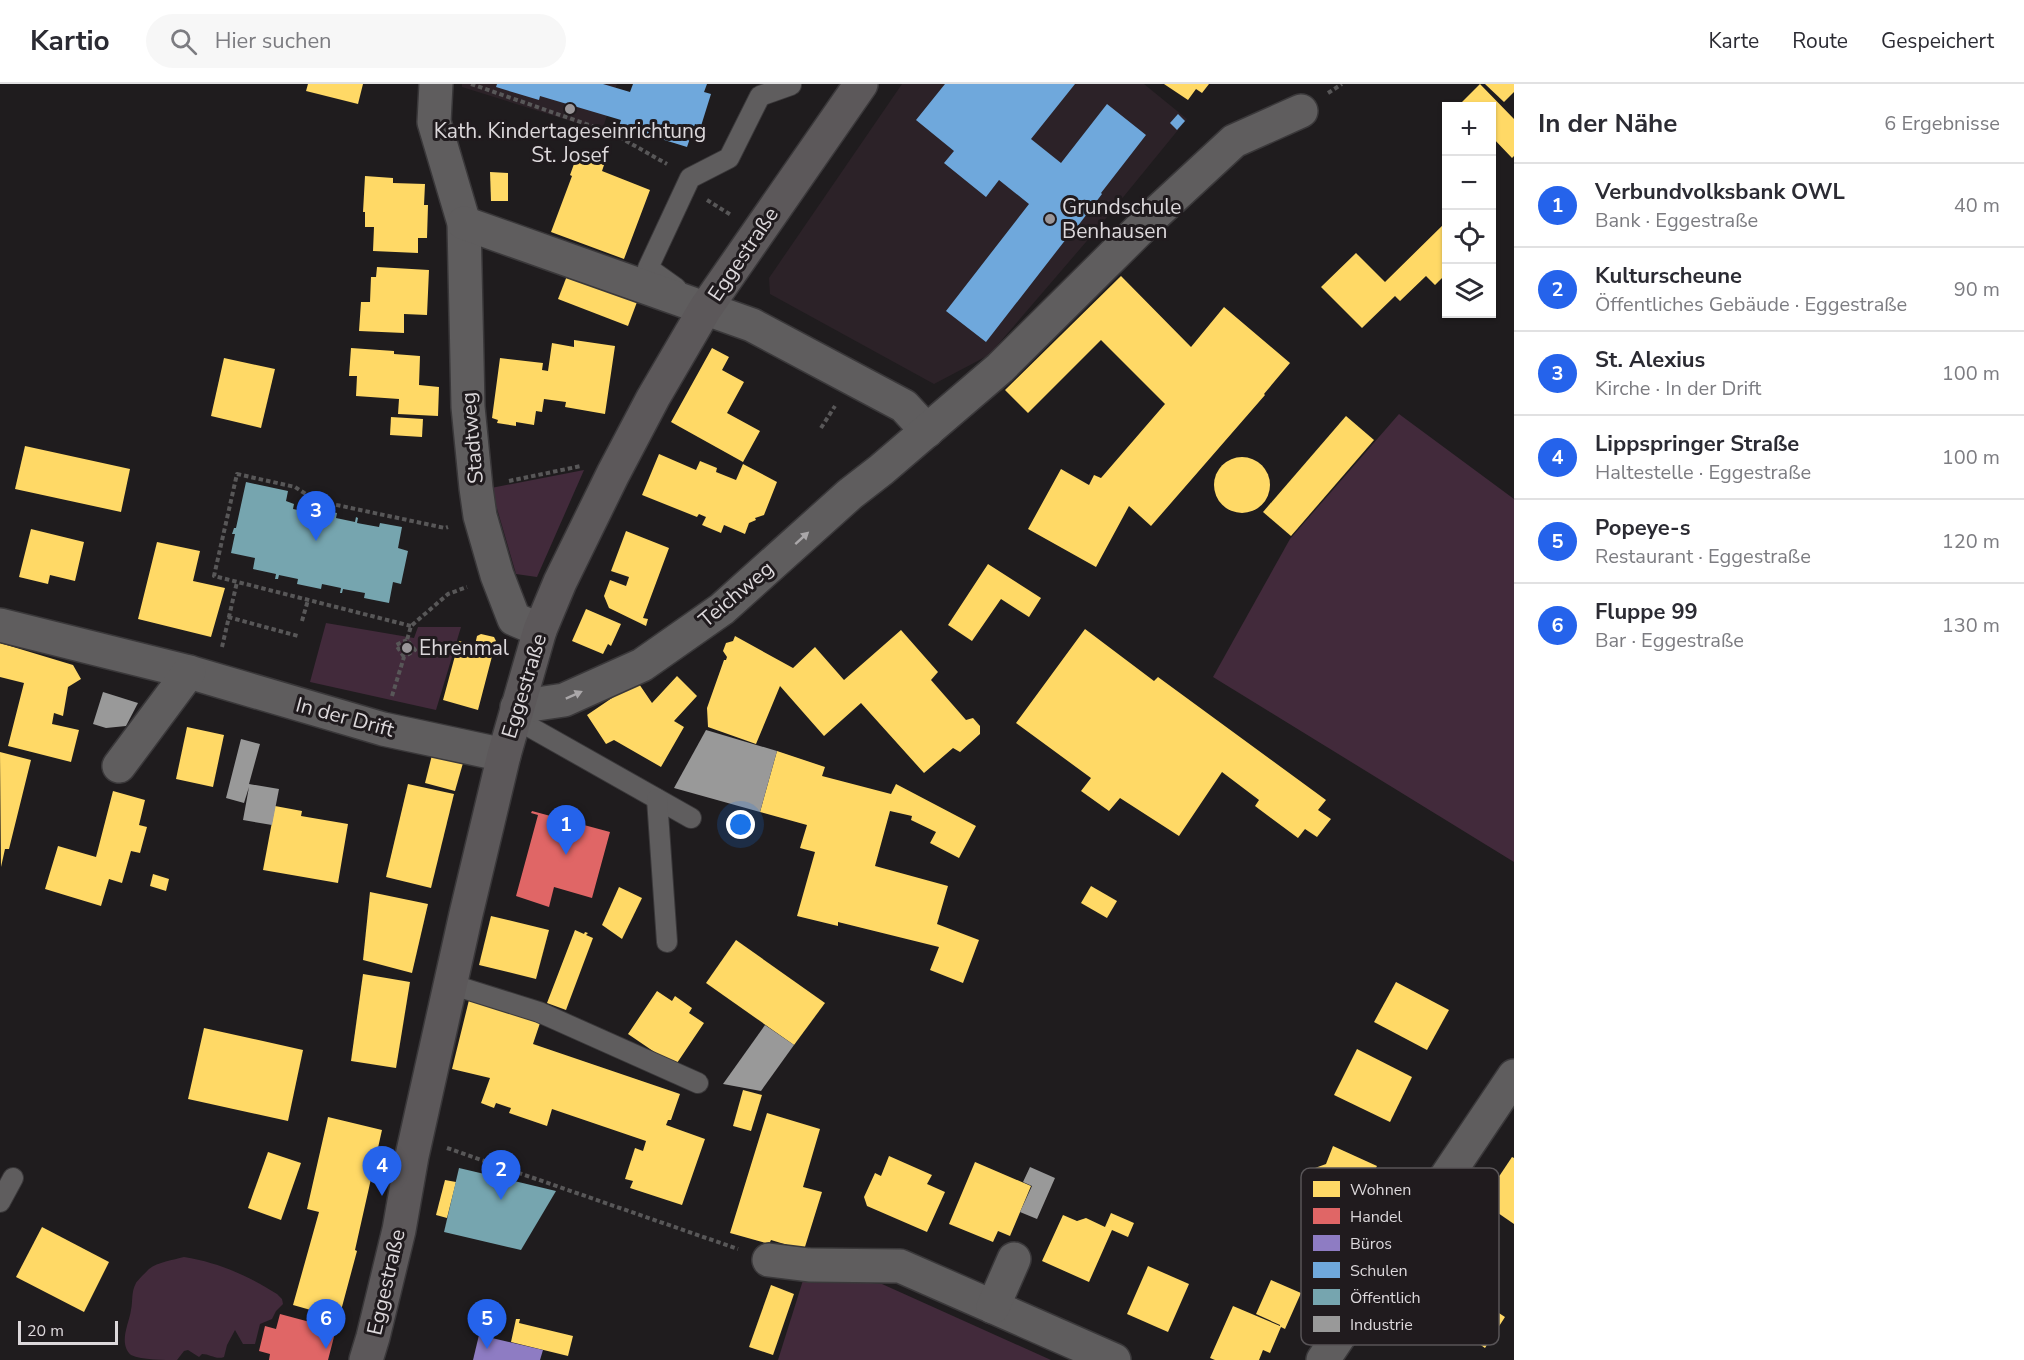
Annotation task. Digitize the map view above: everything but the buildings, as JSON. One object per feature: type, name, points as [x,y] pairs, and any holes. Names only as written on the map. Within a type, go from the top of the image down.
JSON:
[{"type":"main road","name":"Eggestraße","points":[[366,1360],[399,1230],[450,984],[504,755],[540,630],[613,474],[653,398],[705,309],[861,84]]},
{"type":"street","name":"Stadtweg","points":[[436,84],[434,122],[464,223],[468,407],[478,502],[497,575],[514,619],[540,630]]},
{"type":"street","name":"Teichweg","points":[[515,712],[564,700],[642,665],[722,609],[850,494],[1000,368],[1145,224],[1233,141],[1301,111]]},
{"type":"street","points":[[464,223],[752,325],[903,406],[927,431]]},
{"type":"street","name":"In der Drift","points":[[0,625],[189,672],[383,729],[504,755]]},
{"type":"street","points":[[119,766],[189,672]]},
{"type":"street","points":[[1452,1168],[1514,1076]]},
{"type":"street","points":[[993,1307],[1014,1259]]},
{"type":"street","points":[[769,1260],[809,1265],[900,1266],[1114,1360]]},
{"type":"street","points":[[1323,1360],[1333,1345]]},
{"type":"lane","points":[[705,309],[648,268],[690,178],[729,158],[760,96],[790,85]]},
{"type":"lane","points":[[515,712],[691,818]]},
{"type":"lane","points":[[657,799],[668,942]]},
{"type":"lane","points":[[450,984],[539,1012],[698,1083]]},
{"type":"lane","points":[[0,1202],[13,1178]]},
{"type":"path","points":[[471,84],[612,133],[690,178]]},
{"type":"path","points":[[411,626],[214,576],[237,474],[295,487],[312,498],[332,504],[445,528],[478,502],[583,465],[613,474]]},
{"type":"path","points":[[404,657],[396,645],[407,640],[411,626],[448,594],[497,575]]},
{"type":"path","points":[[223,643],[237,582]]},
{"type":"path","points":[[302,621],[308,600]]},
{"type":"path","points":[[228,617],[298,636]]},
{"type":"path","points":[[383,729],[404,657],[416,650],[407,640]]},
{"type":"path","points":[[416,1141],[454,1149],[769,1260]]},
{"type":"shaded area","name":"Kath. Kindertageseinrichtung St. Josef","points":[[462,84],[617,84],[602,131],[462,87]]},
{"type":"shaded area","points":[[902,84],[1144,84],[1187,119],[1098,228],[989,355],[934,384],[770,294],[769,278]]},
{"type":"shaded area","points":[[1399,414],[1514,499],[1514,862],[1213,677],[1290,539]]},
{"type":"shaded area","points":[[584,470],[537,577],[516,574],[491,488]]},
{"type":"shaded area","points":[[326,623],[414,638],[418,627],[461,627],[436,710],[310,682]]},
{"type":"shaded area","points":[[184,1257],[232,1271],[266,1287],[282,1299],[283,1304],[272,1319],[260,1324],[255,1344],[243,1344],[235,1330],[224,1357],[221,1358],[202,1354],[199,1357],[188,1350],[184,1351],[177,1360],[147,1359],[131,1355],[125,1345],[125,1333],[136,1283],[149,1269]]},
{"type":"shaded area","points":[[804,1277],[882,1284],[1051,1360],[778,1360]]},
{"type":"place","name":"Kath. Kindertageseinrichtung St. Josef","points":[[570,109]]},
{"type":"place","name":"Grundschule Benhausen","points":[[1050,219]]},
{"type":"place","name":"St. Alexius","points":[[316,541]]},
{"type":"place","name":"Ehrenmal","points":[[407,648]]},
{"type":"place","name":"Verbundvolksbank OWL","points":[[566,855]]},
{"type":"place","name":"Lippspringer Straße","points":[[382,1196]]},
{"type":"place","name":"Kulturscheune","points":[[501,1200]]},
{"type":"place","name":"Fluppe 99","points":[[326,1349]]},
{"type":"place","name":"Popeye-s","points":[[487,1349]]}]
